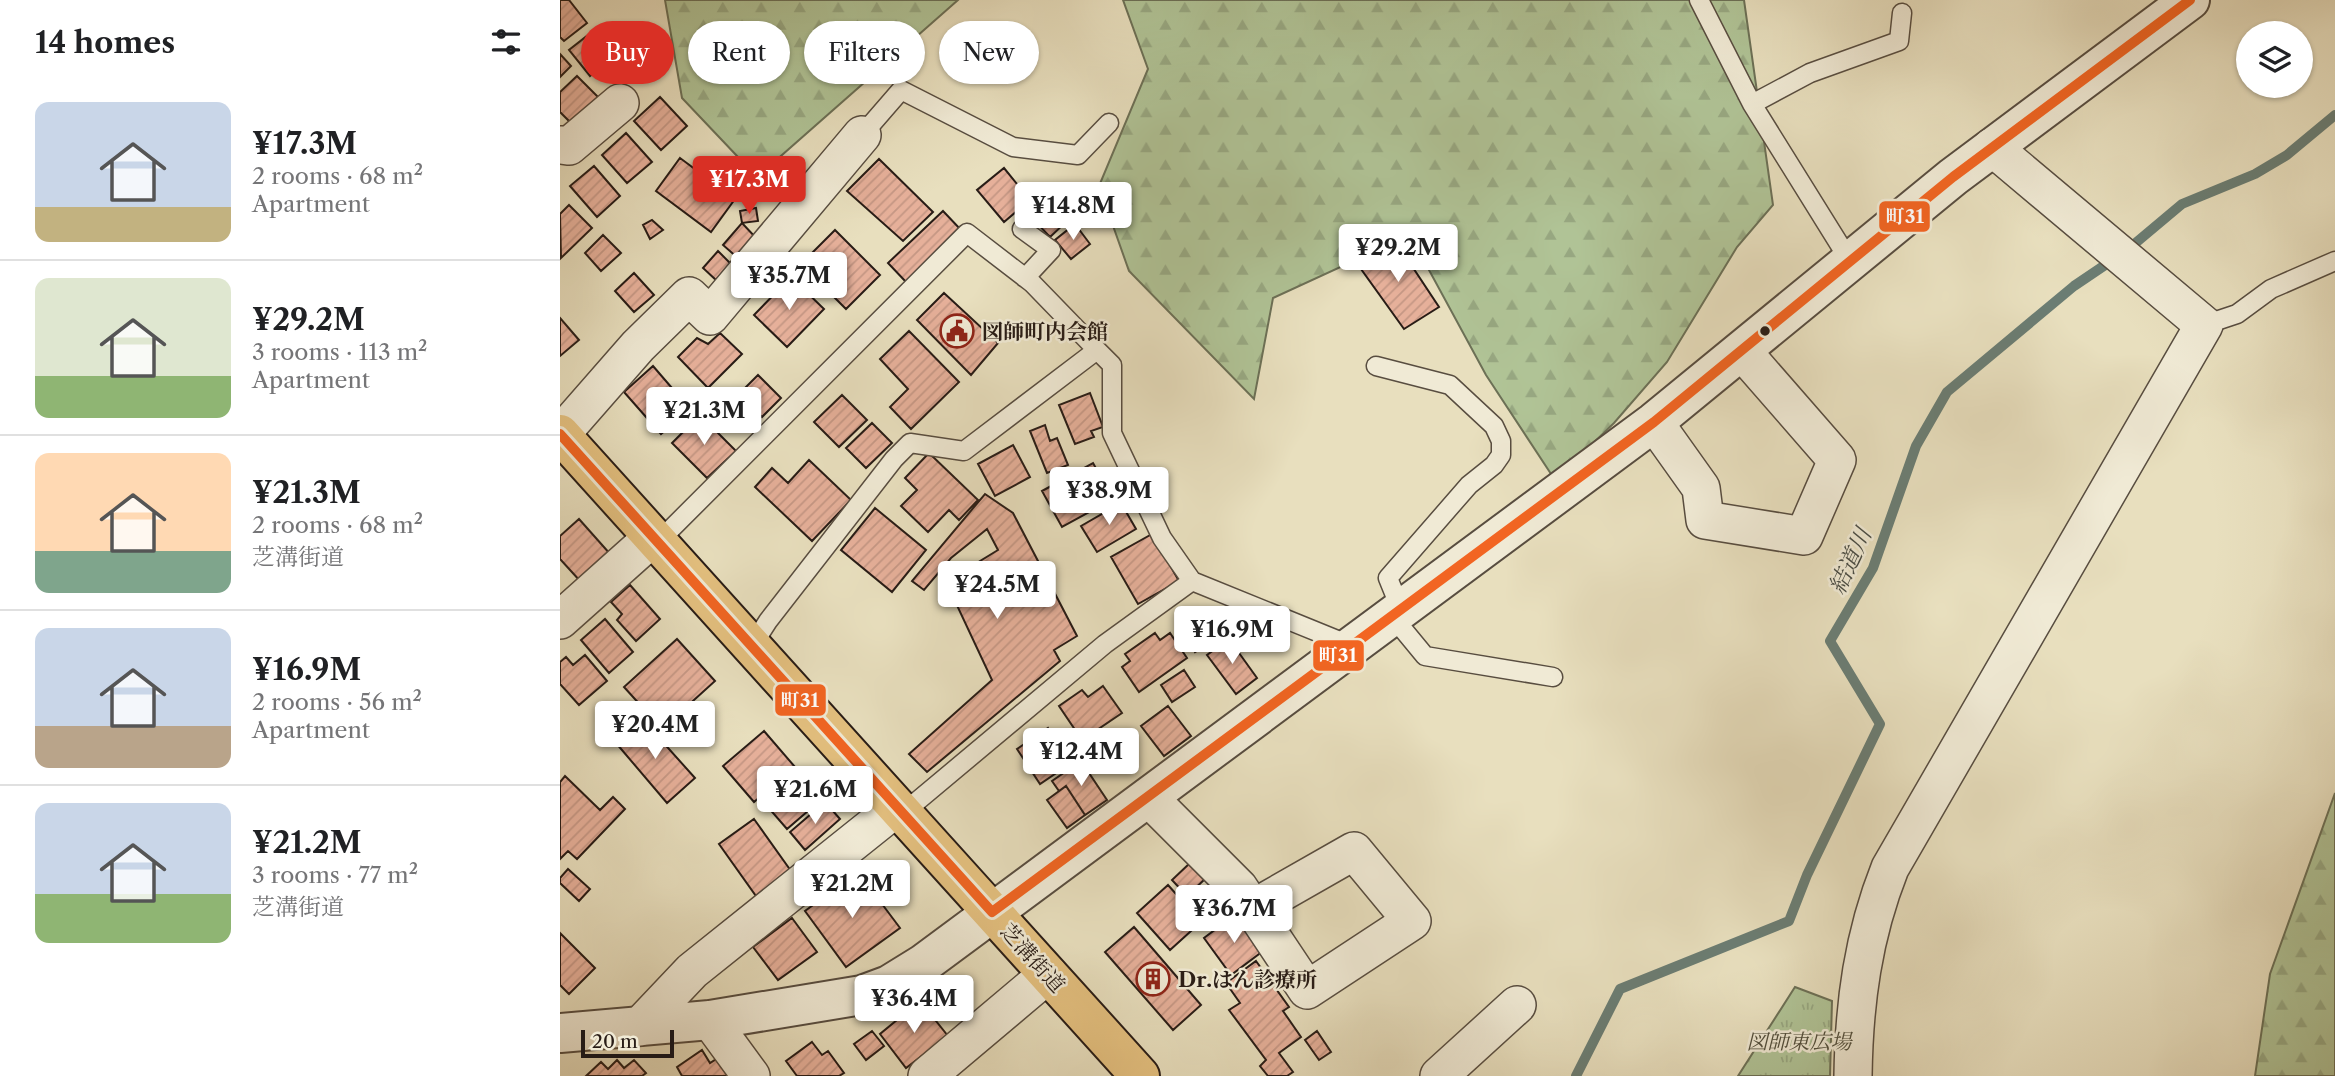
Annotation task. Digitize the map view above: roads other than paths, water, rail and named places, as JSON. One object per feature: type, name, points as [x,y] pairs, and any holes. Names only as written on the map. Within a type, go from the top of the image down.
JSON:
[{"type":"main road","name":"芝溝街道","points":[[560,434],[1140,1076]]},
{"type":"street","points":[[560,1033],[710,1020],[862,995],[923,964],[1654,422],[1992,147],[2190,0]]},
{"type":"street","points":[[560,145],[569,146],[620,103]]},
{"type":"street","points":[[560,434],[638,346],[689,296],[710,316],[862,135]]},
{"type":"street","points":[[1853,1076],[1854,1019],[1864,947],[1890,868],[2204,325],[1992,147]]},
{"type":"street","points":[[1654,422],[1701,488],[1705,520],[1804,536],[1837,460],[1742,351]]},
{"type":"street","points":[[560,620],[656,539]]},
{"type":"street","points":[[1148,797],[1239,888],[1254,908]]},
{"type":"street","points":[[639,1027],[692,971],[900,810]]},
{"type":"street","points":[[927,1076],[1048,974]]},
{"type":"street","points":[[1438,1076],[1517,1005]]},
{"type":"street","points":[[710,1020],[751,1076]]},
{"type":"lane","points":[[1699,0],[1752,104],[1851,263]]},
{"type":"lane","points":[[1752,104],[1810,73],[1899,41],[1902,13]]},
{"type":"lane","points":[[862,135],[901,90],[1013,147],[1078,155],[1109,123]]},
{"type":"lane","points":[[1022,229],[1051,250],[1025,278]]},
{"type":"lane","points":[[656,539],[967,233],[1025,278],[1112,365],[1112,433],[1162,538],[1192,581],[1352,646]]},
{"type":"lane","points":[[2204,325],[2237,314],[2271,289],[2335,261]]},
{"type":"lane","points":[[752,646],[869,491],[910,443],[964,451],[1097,350]]},
{"type":"lane","points":[[1376,366],[1450,385],[1494,426],[1501,441],[1501,455],[1494,465],[1469,485],[1388,578],[1397,613],[1425,656],[1553,677]]},
{"type":"lane","points":[[900,810],[1105,643],[1192,581]]},
{"type":"waterway","name":"結道川","points":[[2126,251],[2182,204],[2255,174],[2287,155],[2335,115]]},
{"type":"waterway","name":"結道川","points":[[1576,1076],[1620,989],[1789,921],[1807,875],[1880,724],[1830,641],[1873,568],[1916,446],[1947,392],[2074,286],[2114,259]]},
{"type":"place","name":"図師町内会館","points":[[957,331]]},
{"type":"place","name":"Dr.はん診療所","points":[[1153,979]]},
{"type":"park label","name":"図師東広場","points":[[1799,1041]]}]
